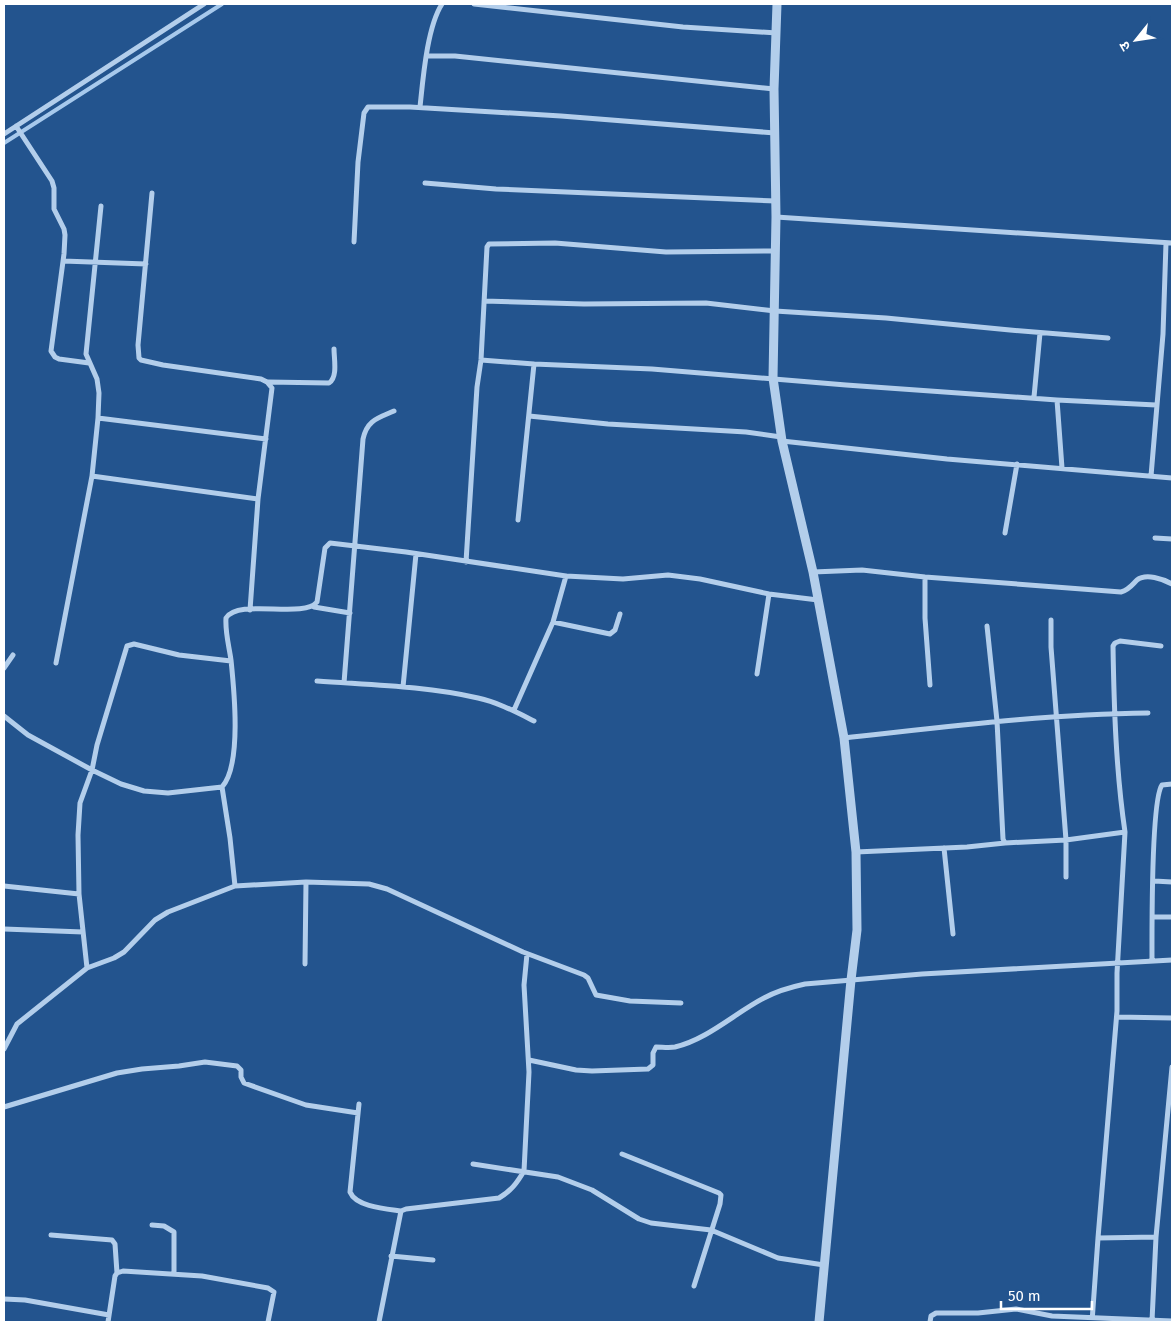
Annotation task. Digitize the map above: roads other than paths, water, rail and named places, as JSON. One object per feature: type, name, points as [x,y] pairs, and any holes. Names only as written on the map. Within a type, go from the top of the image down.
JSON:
[{"type":"street","points":[[4,134],[19,130],[204,4]]},
{"type":"street","points":[[420,108],[426,56],[435,19],[442,4]]},
{"type":"street","points":[[474,4],[546,10],[683,27],[777,33]]},
{"type":"street","points":[[546,4],[546,10]]},
{"type":"street","points":[[777,4],[774,89],[776,201],[774,378],[782,439],[813,572],[844,738],[856,852],[857,930],[819,1322]]},
{"type":"street","points":[[426,56],[455,56],[774,89]]},
{"type":"street","points":[[354,242],[358,162],[365,109],[371,106],[561,116],[775,133]]},
{"type":"street","points":[[19,130],[52,181],[54,209],[65,236],[51,351],[55,358],[58,359],[89,363]]},
{"type":"street","points":[[425,183],[496,189],[776,201]]},
{"type":"street","points":[[152,193],[138,345],[138,354],[141,360],[261,379],[272,388],[258,498],[250,610]]},
{"type":"street","points":[[56,663],[92,476],[98,418],[99,386],[86,354],[86,346],[101,206]]},
{"type":"street","points":[[776,217],[1169,243],[1151,476]]},
{"type":"street","points":[[466,562],[481,360],[487,247],[492,243],[555,244],[666,252],[775,251]]},
{"type":"street","points":[[63,261],[146,264]]},
{"type":"street","points":[[484,301],[584,304],[706,303],[775,311],[886,318],[1108,338]]},
{"type":"street","points":[[1034,397],[1040,333]]},
{"type":"street","points":[[267,382],[329,383],[334,376],[334,349]]},
{"type":"street","points":[[481,360],[652,369],[846,385],[1156,405]]},
{"type":"street","points":[[518,520],[534,364]]},
{"type":"street","points":[[1057,400],[1062,468]]},
{"type":"street","points":[[344,683],[363,439],[368,424],[394,411]]},
{"type":"street","points":[[529,416],[608,424],[746,432],[782,439],[947,459],[1172,478]]},
{"type":"street","points":[[98,418],[266,438]]},
{"type":"street","points":[[1005,533],[1017,464]]},
{"type":"street","points":[[92,476],[258,498]]},
{"type":"street","points":[[1154,538],[1172,540]]},
{"type":"street","points":[[314,606],[317,602],[325,548],[327,544],[334,543],[566,576],[623,579],[668,575],[700,579],[769,594],[818,600]]},
{"type":"street","points":[[403,687],[416,554]]},
{"type":"street","points":[[813,572],[862,570],[925,577],[1121,592],[1129,589],[1136,581],[1144,577],[1151,577],[1172,584]]},
{"type":"street","points":[[514,710],[553,622],[566,576]]},
{"type":"street","points":[[925,577],[925,618],[930,685]]},
{"type":"street","points":[[758,674],[769,594]]},
{"type":"street","points":[[4,716],[28,735],[121,784],[144,791],[168,793],[222,787],[226,782],[233,759],[235,727],[226,618],[233,613],[250,610],[303,610],[314,606],[350,613]]},
{"type":"street","points":[[553,622],[610,634],[615,630],[620,614]]},
{"type":"street","points":[[1051,620],[1055,717],[1066,840],[1066,877]]},
{"type":"street","points":[[987,626],[997,721],[1003,839],[1005,843]]},
{"type":"street","points":[[1093,1320],[1117,1017],[1117,973],[1125,832],[1114,713],[1114,646],[1115,643],[1120,641],[1161,646]]},
{"type":"street","points":[[87,968],[79,894],[78,818],[80,803],[92,770],[96,745],[127,646],[134,644],[179,655],[231,661]]},
{"type":"street","points":[[4,668],[13,655]]},
{"type":"street","points":[[317,681],[403,687],[479,698],[514,710],[534,721]]},
{"type":"street","points":[[844,738],[997,721],[1114,713],[1148,713]]},
{"type":"street","points":[[1152,961],[1158,793],[1162,785],[1172,784]]},
{"type":"street","points":[[222,787],[235,886]]},
{"type":"street","points":[[856,852],[1066,840],[1125,832]]},
{"type":"street","points":[[944,848],[953,934]]},
{"type":"street","points":[[1154,881],[1172,882]]},
{"type":"street","points":[[305,964],[306,882]]},
{"type":"street","points":[[4,1049],[17,1024],[87,968],[114,958],[124,952],[155,920],[168,912],[235,886],[306,882],[379,886],[527,954],[584,975],[588,978],[593,993],[601,997],[630,1001],[681,1003]]},
{"type":"street","points":[[4,886],[79,894]]},
{"type":"street","points":[[1153,917],[1172,916]]},
{"type":"street","points":[[4,929],[83,932]]},
{"type":"street","points":[[359,1104],[350,1178],[350,1192],[356,1201],[379,1208],[401,1211],[499,1198],[508,1193],[518,1183],[524,1171],[528,1060],[524,985],[527,954]]},
{"type":"street","points":[[528,1060],[576,1070],[648,1069],[652,1065],[653,1053],[656,1048],[673,1048],[690,1042],[764,998],[788,988],[805,984],[1172,960]]},
{"type":"street","points":[[1117,1017],[1172,1018]]},
{"type":"street","points":[[4,1106],[117,1073],[204,1062],[237,1066],[241,1070],[241,1077],[244,1083],[306,1105],[358,1113]]},
{"type":"street","points":[[1152,1320],[1156,1237],[1172,1067]]},
{"type":"street","points":[[622,1154],[719,1193],[722,1198],[694,1286]]},
{"type":"street","points":[[473,1164],[558,1177],[587,1188],[639,1219],[651,1223],[711,1230],[778,1258],[824,1265]]},
{"type":"street","points":[[379,1322],[401,1211]]},
{"type":"street","points":[[152,1225],[164,1226],[174,1232],[174,1274]]},
{"type":"street","points":[[51,1234],[112,1240],[115,1244],[117,1273],[108,1322]]},
{"type":"street","points":[[1098,1238],[1156,1237]]},
{"type":"street","points":[[391,1256],[433,1260]]},
{"type":"street","points":[[117,1273],[122,1271],[202,1276],[272,1290],[274,1296],[268,1322]]},
{"type":"street","points":[[4,1299],[25,1300],[109,1315]]},
{"type":"street","points":[[930,1322],[931,1316],[936,1313],[988,1312],[1007,1309],[1093,1320],[1172,1321]]},
{"type":"waterway","points":[[4,143],[222,4]]}]
